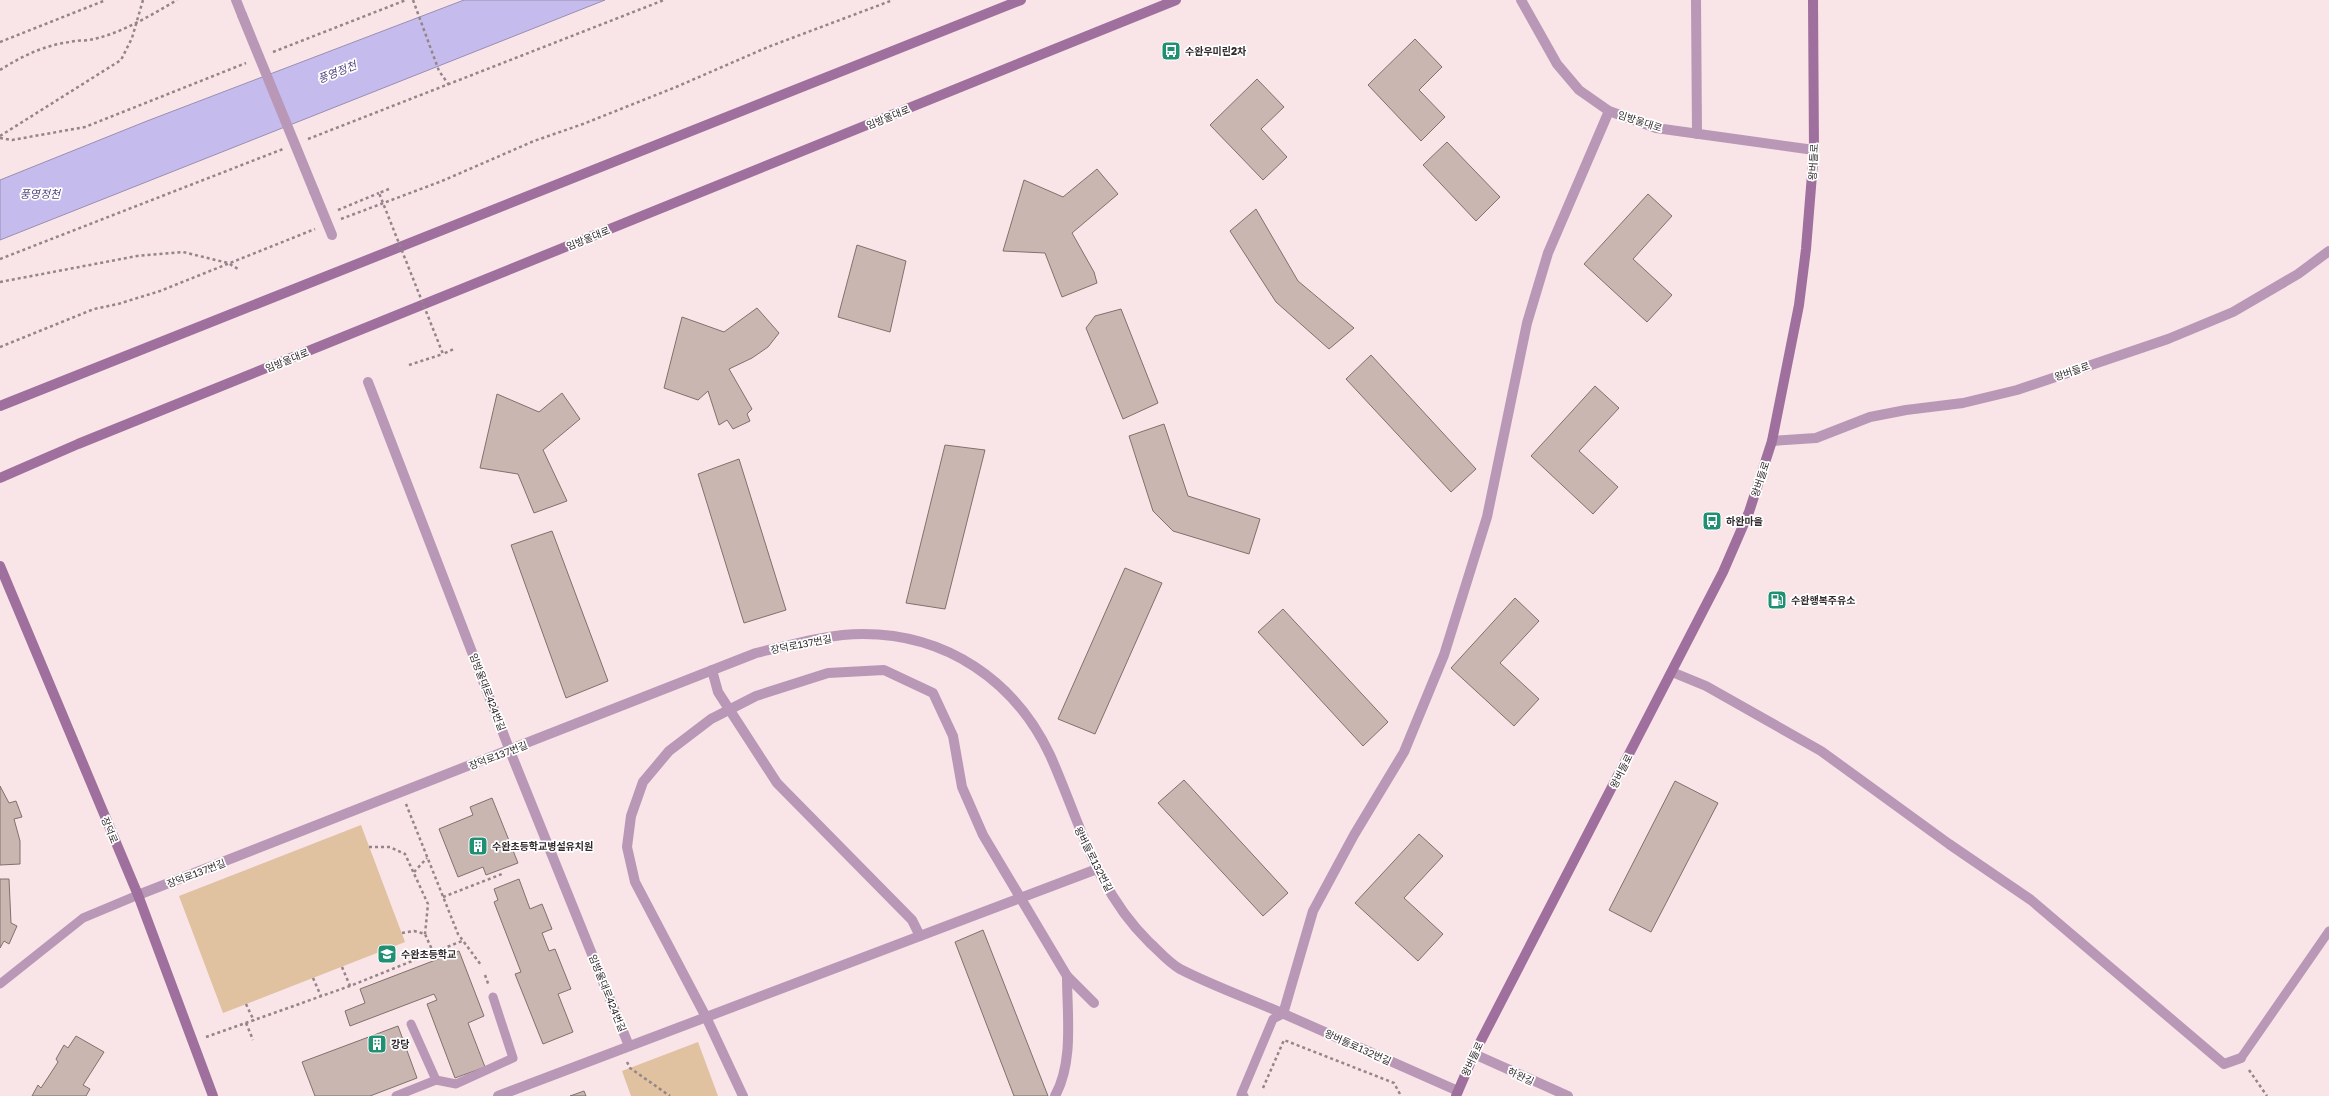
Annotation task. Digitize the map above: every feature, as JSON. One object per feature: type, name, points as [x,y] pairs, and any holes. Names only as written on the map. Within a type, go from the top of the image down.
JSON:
[{"type":"main road","points":[[0,406],[1021,0]]},
{"type":"main road","name":"임방울대로","points":[[0,478],[78,444],[1176,0]]},
{"type":"main road","name":"왕버들로","points":[[1457,1094],[1474,1054],[1723,572],[1749,512],[1772,441],[1799,305],[1806,249],[1814,150],[1813,0]]},
{"type":"main road","name":"장덕로","points":[[0,566],[138,895],[213,1096]]},
{"type":"street","points":[[236,0],[332,235]]},
{"type":"street","name":"임방울대로","points":[[1521,0],[1557,64],[1579,90],[1609,111],[1656,128],[1814,150]]},
{"type":"street","points":[[1696,0],[1697,134]]},
{"type":"street","points":[[1283,1014],[1312,911],[1354,835],[1404,752],[1444,655],[1487,517],[1527,323],[1548,253],[1609,111]]},
{"type":"street","name":"왕버들로","points":[[1772,441],[1816,438],[1870,417],[1906,410],[1963,403],[2017,390],[2168,340],[2233,312],[2298,274],[2329,251]]},
{"type":"street","name":"임방울대로424번길","points":[[368,382],[625,1047]]},
{"type":"street","name":"왕버들로132번길","points":[[863,634],[915,641],[966,660],[991,676],[1027,714],[1049,755],[1082,839],[1097,869],[1127,917],[1178,968],[1283,1014],[1457,1094]]},
{"type":"street","name":"장덕로137번길","points":[[138,895],[756,653],[823,638],[863,634]]},
{"type":"street","points":[[712,670],[718,692],[777,783],[912,920],[920,936]]},
{"type":"street","points":[[743,1096],[706,1017],[635,882],[627,847],[631,816],[643,782],[669,751],[710,719],[756,696],[828,673],[884,670],[933,693],[953,736],[962,787],[983,835],[1022,898],[1067,976],[1094,1003]]},
{"type":"street","points":[[1672,672],[1706,686],[1821,751],[1949,844],[2031,900],[2224,1064],[2240,1058]]},
{"type":"street","points":[[498,1096],[1097,869]]},
{"type":"street","points":[[1055,1096],[1061,1085],[1066,1058],[1067,976]]},
{"type":"street","name":"하완길","points":[[1474,1054],[1568,1096]]},
{"type":"lane","points":[[0,984],[83,918],[138,895]]},
{"type":"lane","points":[[2240,1058],[2329,931]]},
{"type":"lane","points":[[396,1096],[436,1080],[456,1084],[514,1058],[493,997]]},
{"type":"lane","points":[[1244,1096],[1241,1095],[1273,1019],[1283,1014]]},
{"type":"lane","points":[[411,1024],[436,1080]]},
{"type":"path","points":[[0,42],[106,0]]},
{"type":"path","points":[[0,137],[121,60],[137,23],[144,0]]},
{"type":"path","points":[[0,70],[20,57],[46,47],[94,39],[137,23],[177,0]]},
{"type":"path","points":[[272,53],[406,0]]},
{"type":"path","points":[[413,0],[439,71],[449,84]]},
{"type":"path","points":[[302,142],[664,0]]},
{"type":"path","points":[[0,347],[94,309],[118,304],[160,291],[228,263],[442,181],[534,141],[639,102],[734,64],[768,47],[894,0]]},
{"type":"path","points":[[0,137],[12,140],[85,127],[250,61]]},
{"type":"path","points":[[0,259],[287,147]]},
{"type":"path","points":[[338,210],[389,189]]},
{"type":"path","points":[[379,193],[443,354]]},
{"type":"path","points":[[0,282],[137,256],[183,252],[228,263],[240,270]]},
{"type":"path","points":[[409,365],[454,349]]},
{"type":"path","points":[[407,808],[458,934],[481,966]]},
{"type":"path","points":[[369,847],[390,847],[405,854],[428,904],[425,934],[433,952]]},
{"type":"path","points":[[414,872],[428,858]]},
{"type":"path","points":[[443,897],[502,874]]},
{"type":"path","points":[[402,933],[414,931],[425,934]]},
{"type":"path","points":[[193,1042],[350,986],[462,941]]},
{"type":"path","points":[[342,967],[350,986]]},
{"type":"path","points":[[313,978],[321,996]]},
{"type":"path","points":[[246,1004],[254,1021]]},
{"type":"path","points":[[246,1023],[253,1040]]},
{"type":"path","points":[[1263,1088],[1284,1040],[1394,1083],[1401,1096]]},
{"type":"path","points":[[625,1047],[630,1068],[670,1096]]},
{"type":"path","points":[[2240,1058],[2266,1096]]},
{"type":"path","points":[[1396,1096],[1398,1091]]},
{"type":"shaded area","points":[[361,825],[405,942],[223,1013],[179,896]]},
{"type":"shaded area","points":[[698,1042],[718,1096],[631,1096],[622,1071]]},
{"type":"water","name":"풍영정천","points":[[464,0],[605,0],[0,240],[0,180],[147,121]]},
{"type":"building","points":[[1415,39],[1442,67],[1419,90],[1445,117],[1421,141],[1368,85]]},
{"type":"building","points":[[1257,79],[1284,107],[1261,129],[1287,157],[1263,180],[1210,125]]},
{"type":"building","points":[[1447,142],[1500,197],[1476,221],[1423,165]]},
{"type":"building","points":[[1097,169],[1118,194],[1072,233],[1094,272],[1097,283],[1062,297],[1045,253],[1003,251],[1024,180],[1063,197]]},
{"type":"building","points":[[1648,194],[1672,216],[1633,259],[1672,295],[1647,322],[1584,264]]},
{"type":"building","points":[[1256,209],[1298,281],[1354,328],[1329,349],[1276,302],[1230,231]]},
{"type":"building","points":[[857,245],[906,261],[890,332],[838,317]]},
{"type":"building","points":[[757,308],[779,333],[768,347],[752,358],[729,369],[752,409],[747,414],[750,421],[733,429],[727,420],[719,425],[708,391],[698,400],[664,388],[682,317],[724,332]]},
{"type":"building","points":[[1121,309],[1158,403],[1123,419],[1086,328],[1095,316]]},
{"type":"building","points":[[1371,355],[1476,469],[1451,492],[1346,379]]},
{"type":"building","points":[[1595,386],[1619,408],[1579,451],[1618,487],[1593,514],[1531,456]]},
{"type":"building","points":[[562,393],[580,419],[543,450],[567,501],[534,513],[518,474],[480,468],[497,394],[539,412]]},
{"type":"building","points":[[1164,424],[1188,496],[1260,519],[1249,554],[1173,531],[1153,511],[1129,436]]},
{"type":"building","points":[[945,445],[985,450],[945,609],[906,603]]},
{"type":"building","points":[[739,459],[786,610],[744,623],[698,474]]},
{"type":"building","points":[[552,531],[608,681],[566,698],[511,545]]},
{"type":"building","points":[[1125,568],[1162,583],[1095,734],[1058,719]]},
{"type":"building","points":[[1515,598],[1539,621],[1500,663],[1539,699],[1514,726],[1451,668]]},
{"type":"building","points":[[1283,609],[1388,722],[1363,746],[1258,632]]},
{"type":"building","points":[[1184,780],[1288,893],[1263,916],[1158,803]]},
{"type":"building","points":[[1675,781],[1718,803],[1651,932],[1609,910]]},
{"type":"building","points":[[0,786],[9,803],[16,801],[22,817],[14,819],[20,841],[20,864],[0,865]]},
{"type":"building","name":"수완초등학교병설유치원","points":[[492,798],[518,863],[486,875],[483,867],[458,877],[439,829],[473,815],[470,807]]},
{"type":"building","points":[[1419,834],[1443,856],[1404,898],[1443,934],[1418,961],[1355,903]]},
{"type":"building","points":[[0,879],[9,879],[11,923],[17,926],[9,944],[4,941],[0,948]]},
{"type":"building","points":[[519,879],[530,909],[542,904],[552,929],[542,933],[549,951],[555,949],[571,989],[558,994],[573,1032],[543,1044],[515,974],[521,972],[494,902],[498,900],[494,889]]},
{"type":"building","points":[[983,930],[1048,1096],[1014,1096],[955,942]]},
{"type":"building","points":[[459,951],[484,1016],[468,1023],[485,1067],[455,1078],[427,1004],[437,1000],[434,994],[350,1026],[345,1011],[365,1003],[360,989]]},
{"type":"building","name":"강당","points":[[398,1026],[417,1078],[370,1096],[315,1096],[302,1062]]},
{"type":"building","points":[[76,1036],[104,1052],[83,1085],[90,1089],[86,1096],[32,1096],[38,1085],[41,1088],[58,1062],[56,1059],[64,1045],[68,1048]]},
{"type":"building","points":[[584,1091],[586,1096],[570,1096]]},
{"type":"place","name":"수완우미린2차","points":[[1171,51]]},
{"type":"place","name":"하완마을","points":[[1712,521]]},
{"type":"place","name":"수완행복주유소","points":[[1777,600]]},
{"type":"place","name":"수완초등학교병설유치원","points":[[478,846]]},
{"type":"place","name":"수완초등학교","points":[[387,954]]},
{"type":"place","name":"강당","points":[[377,1044]]}]
